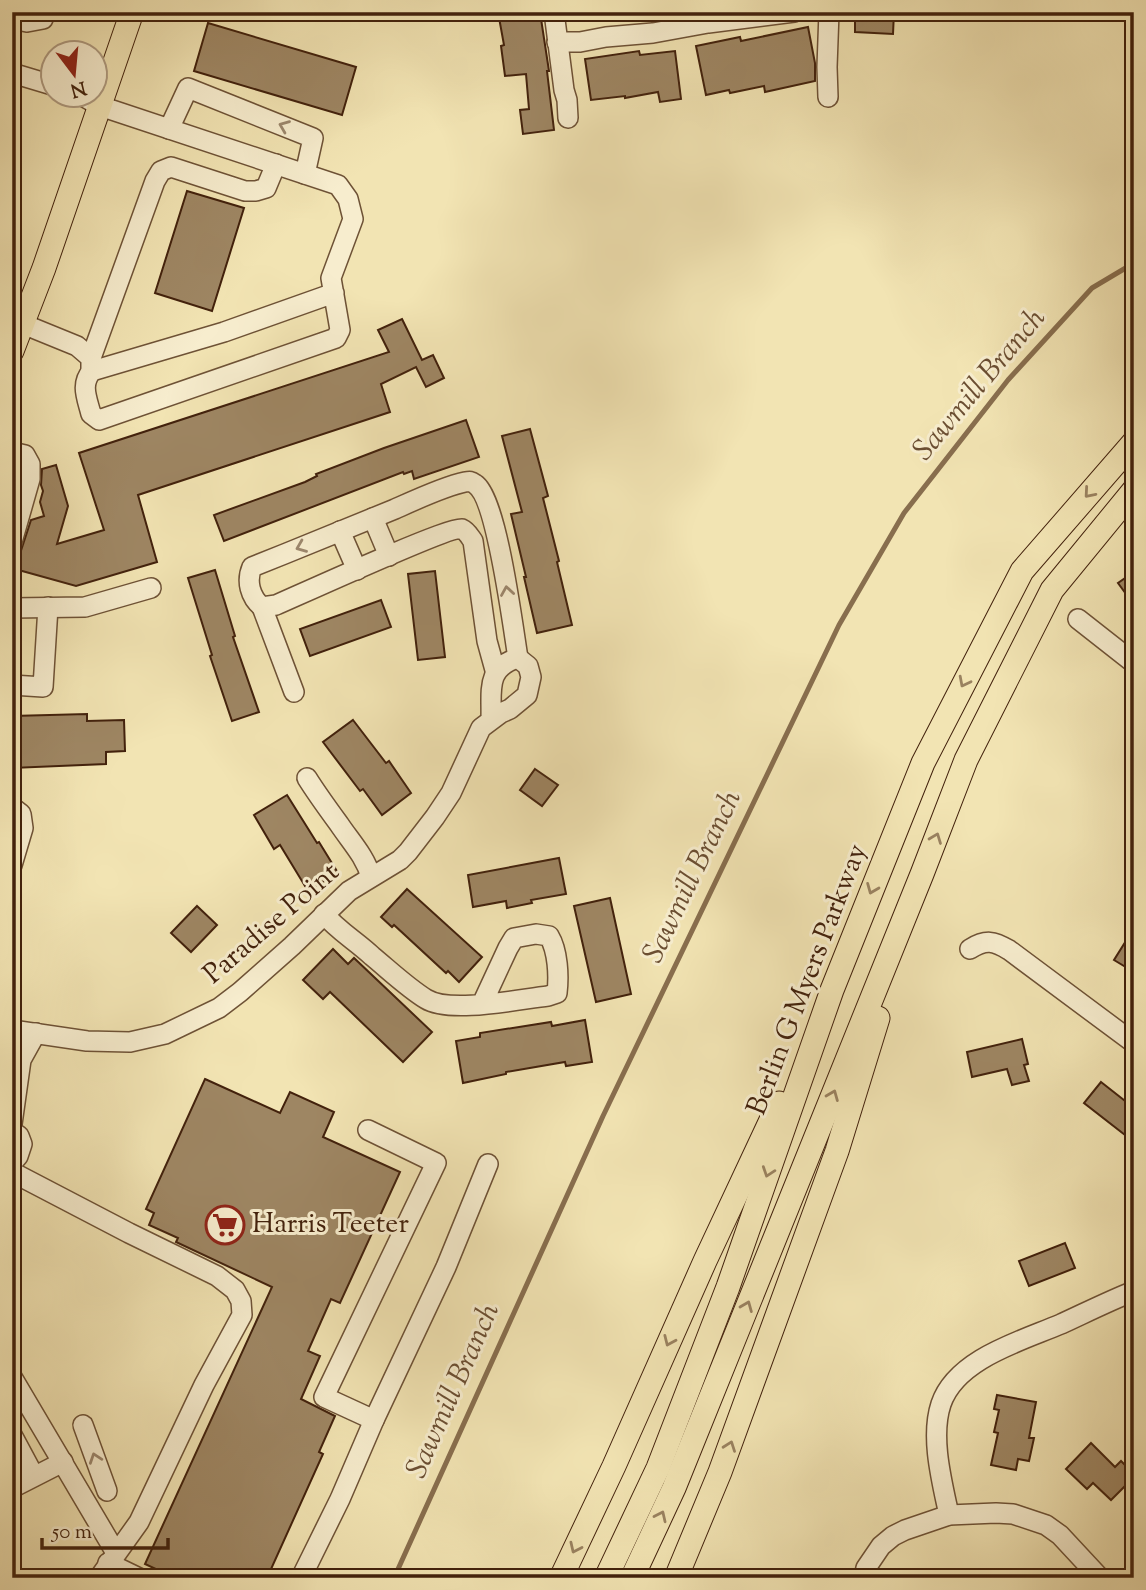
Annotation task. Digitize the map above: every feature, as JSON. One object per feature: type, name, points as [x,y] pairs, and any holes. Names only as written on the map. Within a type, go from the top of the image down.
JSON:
[{"type":"main road","points":[[108,82],[132,12]]},
{"type":"main road","points":[[12,351],[99,108]]},
{"type":"main road","name":"Berlin G Myers Parkway","points":[[606,1578],[658,1468],[728,1287],[832,990],[923,763],[1022,570],[1134,442]]},
{"type":"main road","points":[[632,1578],[674,1488],[966,760],[1052,590],[1134,490]]},
{"type":"main road","points":[[676,1578],[720,1472],[837,1151],[922,874]]},
{"type":"main road","points":[[561,1578],[832,990]]},
{"type":"street","points":[[554,12],[568,118]]},
{"type":"street","points":[[557,42],[580,42],[653,33],[794,12]]},
{"type":"street","points":[[828,97],[829,12]]},
{"type":"street","points":[[12,19],[27,22],[43,19]]},
{"type":"street","points":[[12,73],[38,81]]},
{"type":"street","points":[[169,129],[188,88],[313,138],[305,174]]},
{"type":"street","points":[[106,108],[276,164],[338,185],[348,199],[353,219],[331,278],[340,330],[336,338],[99,419],[91,414],[85,391],[85,378],[161,171],[171,167],[245,191],[256,191],[266,188],[276,164]]},
{"type":"street","points":[[91,365],[224,331],[334,293]]},
{"type":"street","points":[[23,324],[77,346],[91,365]]},
{"type":"street","points":[[12,452],[25,455],[30,464],[30,479],[12,542]]},
{"type":"street","name":"Paradise Point","points":[[12,1030],[86,1041],[130,1042],[165,1034],[219,1008],[292,946],[349,891],[400,860],[408,852],[451,793],[481,728],[527,695],[531,677],[528,666],[517,658],[499,544],[478,485],[471,481],[464,482],[373,518]]},
{"type":"street","points":[[294,692],[262,607],[256,602],[250,587],[248,576],[252,567],[373,518],[389,556]]},
{"type":"street","points":[[262,607],[275,605],[422,542],[461,529],[473,541],[486,641],[495,670],[491,719]]},
{"type":"street","points":[[340,531],[357,570]]},
{"type":"street","points":[[12,608],[85,607],[151,588]]},
{"type":"street","points":[[12,685],[43,687],[48,607]]},
{"type":"street","points":[[1078,619],[1134,663]]},
{"type":"street","points":[[495,670],[507,661],[517,658]]},
{"type":"street","points":[[307,778],[367,863],[371,877]]},
{"type":"street","points":[[12,807],[20,814],[23,828],[12,865]]},
{"type":"street","points":[[324,914],[335,928],[351,937],[386,969],[429,1001],[454,1006],[482,1004],[548,996],[557,993],[554,944],[549,936],[536,934],[514,938],[482,1004]]},
{"type":"street","points":[[970,949],[980,943],[996,942],[1134,1044]]},
{"type":"street","points":[[12,1124],[21,1060],[36,1033]]},
{"type":"street","points":[[368,1129],[436,1163],[324,1396],[374,1420]]},
{"type":"street","points":[[12,1130],[19,1136],[22,1144],[12,1163]]},
{"type":"street","points":[[301,1578],[446,1267],[488,1164]]},
{"type":"street","points":[[12,1172],[217,1276],[235,1290],[241,1301],[242,1315],[204,1385],[139,1522],[108,1565]]},
{"type":"street","points":[[949,1515],[939,1466],[937,1426],[940,1405],[948,1387],[987,1356],[1134,1291]]},
{"type":"street","points":[[12,1377],[63,1462],[108,1565],[131,1576]]},
{"type":"street","points":[[83,1425],[107,1491]]},
{"type":"street","points":[[12,1435],[34,1476]]},
{"type":"street","points":[[12,1488],[63,1462]]},
{"type":"street","points":[[864,1578],[866,1568],[881,1546],[905,1530],[949,1515],[1013,1514],[1046,1525],[1060,1535],[1100,1578]]},
{"type":"building","points":[[498,12],[540,12],[554,130],[523,134],[520,110],[529,109],[526,74],[505,76],[501,46],[504,45]]},
{"type":"building","points":[[855,12],[894,12],[893,34],[855,32]]},
{"type":"building","points":[[208,23],[356,67],[342,115],[194,71]]},
{"type":"building","points":[[808,27],[815,63],[815,81],[765,92],[764,86],[706,95],[696,46],[740,37],[741,41]]},
{"type":"building","points":[[639,51],[640,55],[675,51],[681,99],[660,102],[658,92],[591,100],[585,59]]},
{"type":"building","points":[[187,191],[244,208],[212,311],[155,293]]},
{"type":"building","points":[[402,319],[422,360],[433,355],[444,378],[426,387],[416,367],[381,384],[390,412],[138,495],[157,562],[76,586],[15,569],[31,520],[44,516],[40,502],[43,491],[42,469],[56,465],[68,506],[57,544],[104,530],[79,453],[389,352],[378,330]]},
{"type":"building","points":[[466,420],[479,457],[414,479],[412,471],[403,472],[224,541],[214,515],[305,482],[317,476],[316,474],[384,448]]},
{"type":"building","points":[[530,429],[548,496],[543,498],[572,625],[537,633],[511,514],[522,512],[502,436]]},
{"type":"building","points":[[215,570],[235,636],[233,637],[259,712],[232,721],[188,578]]},
{"type":"building","points":[[435,571],[445,657],[418,660],[408,574]]},
{"type":"building","points":[[1134,572],[1134,605],[1118,583]]},
{"type":"building","points":[[381,600],[391,627],[310,656],[300,629]]},
{"type":"building","points":[[87,714],[87,721],[124,720],[125,751],[106,752],[106,764],[12,768],[12,716]]},
{"type":"building","points":[[353,720],[386,763],[389,761],[411,793],[382,815],[323,742]]},
{"type":"building","points":[[535,769],[558,785],[542,806],[520,790]]},
{"type":"building","points":[[287,795],[338,873],[308,891],[280,845],[274,849],[254,815]]},
{"type":"building","points":[[559,858],[566,894],[531,900],[532,903],[507,908],[506,901],[473,907],[468,875]]},
{"type":"building","points":[[407,889],[482,957],[459,982],[394,925],[392,927],[381,917]]},
{"type":"building","points":[[610,898],[631,994],[596,1002],[574,906]]},
{"type":"building","points":[[197,906],[217,925],[191,952],[171,933]]},
{"type":"building","points":[[1134,928],[1134,972],[1114,960]]},
{"type":"building","points":[[333,949],[348,964],[354,958],[432,1032],[403,1062],[330,992],[323,999],[303,980]]},
{"type":"building","points":[[585,1020],[592,1062],[566,1066],[565,1062],[506,1072],[463,1083],[456,1041],[480,1037],[480,1033],[551,1022],[552,1026]]},
{"type":"building","points":[[1022,1039],[1028,1064],[1024,1065],[1029,1081],[1012,1085],[1007,1069],[972,1077],[967,1052]]},
{"type":"building","points":[[205,1079],[280,1113],[290,1092],[334,1112],[323,1137],[400,1172],[340,1303],[331,1299],[308,1351],[320,1356],[301,1399],[335,1416],[319,1452],[323,1454],[267,1578],[175,1578],[145,1564],[272,1287],[176,1242],[178,1238],[149,1225],[154,1213],[146,1209]]},
{"type":"building","points":[[1101,1082],[1134,1108],[1134,1142],[1084,1103]]},
{"type":"building","points":[[1065,1243],[1075,1268],[1029,1286],[1019,1261]]},
{"type":"building","points":[[997,1395],[1036,1402],[1029,1438],[1034,1438],[1029,1461],[1018,1459],[1016,1470],[991,1465],[998,1433],[994,1432],[999,1410],[994,1409]]},
{"type":"building","points":[[1091,1443],[1115,1467],[1121,1461],[1134,1474],[1111,1500],[1093,1483],[1087,1489],[1066,1469]]},
{"type":"waterway","name":"Sawmill Branch","points":[[394,1578],[603,1116],[839,625],[904,513],[1008,380],[1092,288],[1134,263]]},
{"type":"place","name":"Harris Teeter","points":[[225,1225]]}]
